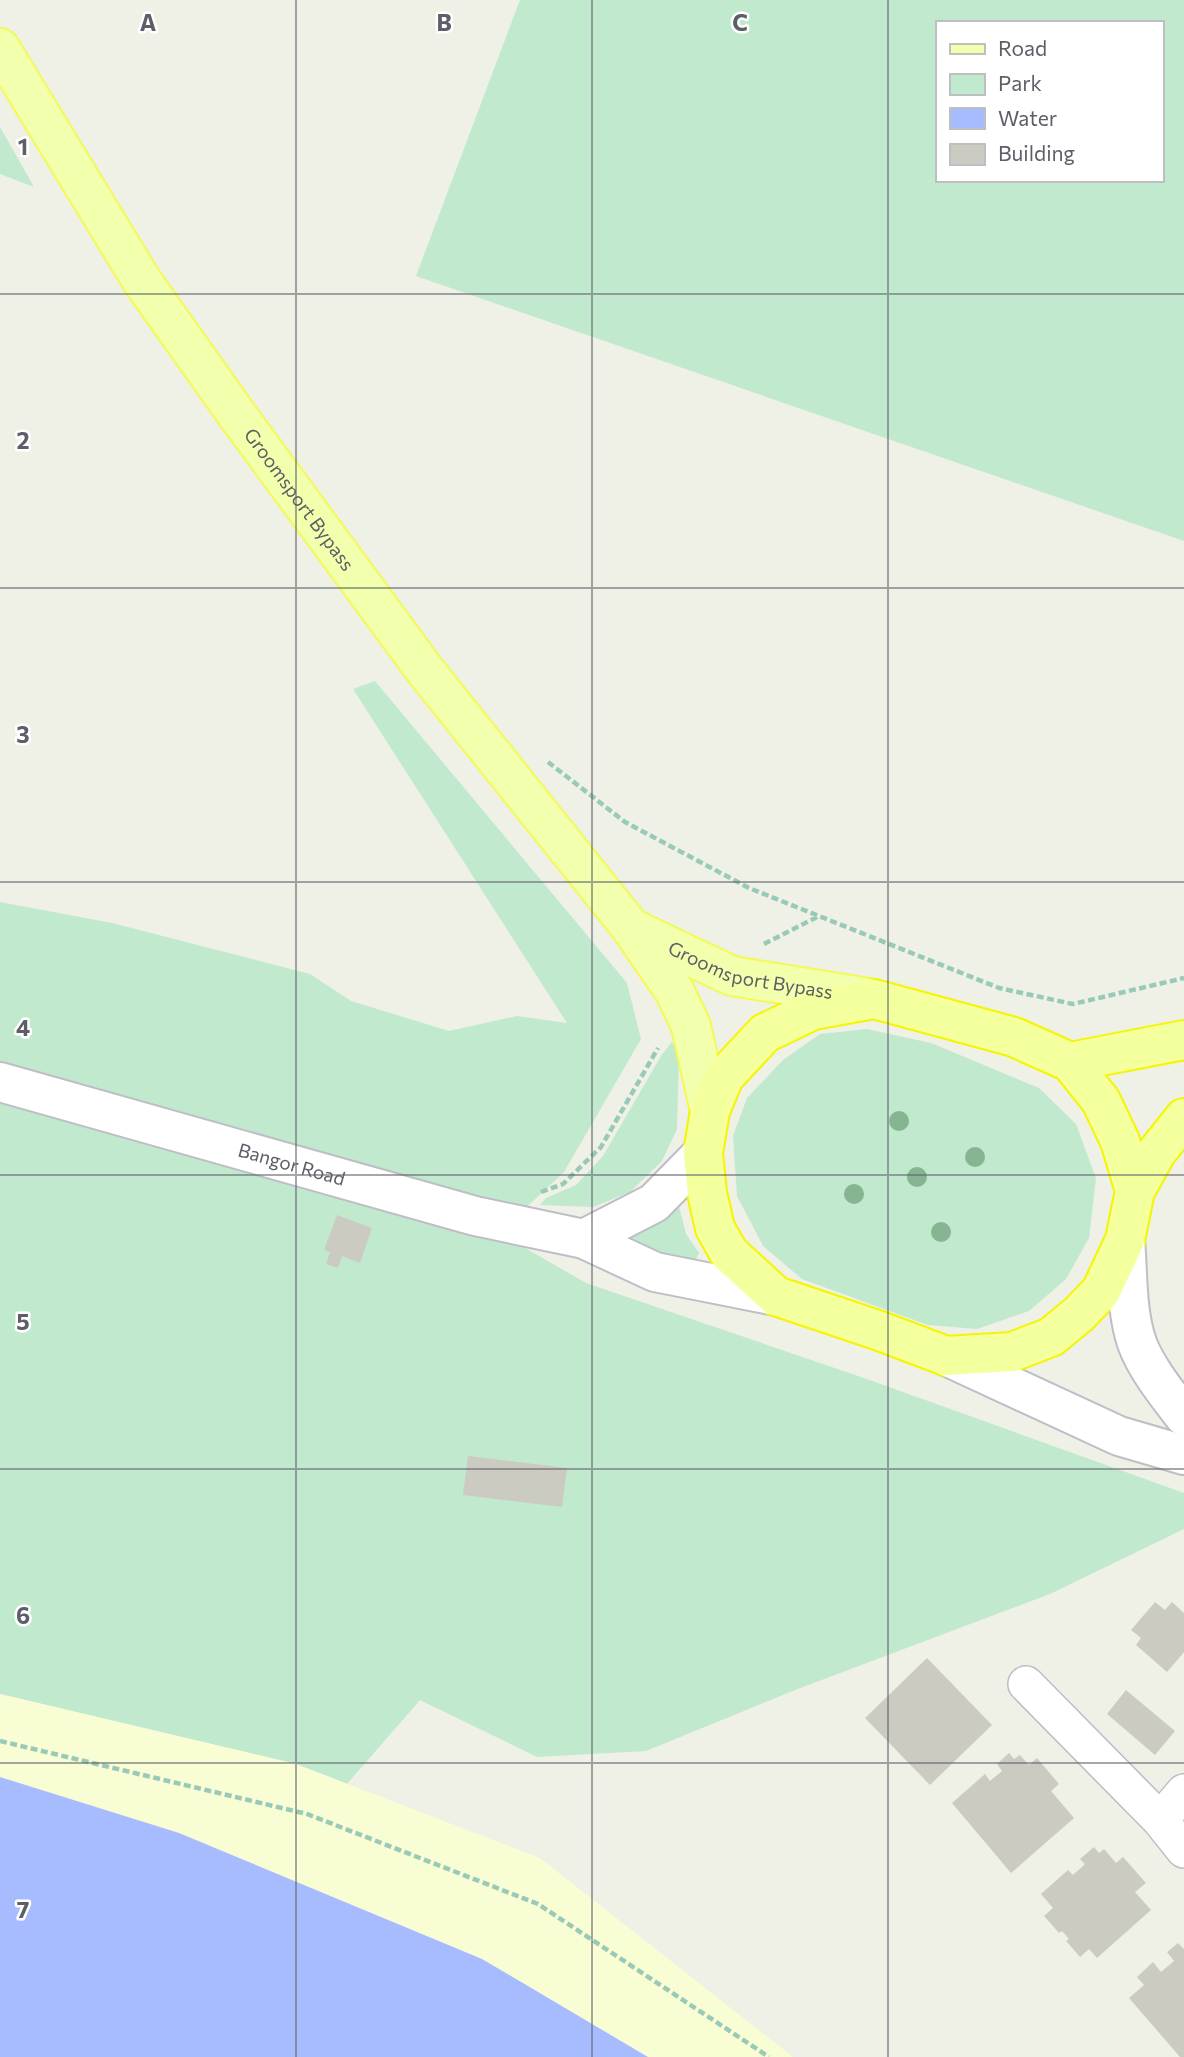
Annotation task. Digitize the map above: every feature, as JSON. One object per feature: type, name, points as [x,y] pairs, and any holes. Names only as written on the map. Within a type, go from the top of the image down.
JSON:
[{"type":"highway","points":[[1135,1191],[1120,1141],[1101,1101],[1070,1062],[1014,1037],[874,999],[813,1010],[765,1033],[723,1077],[710,1111],[703,1153],[707,1193],[715,1228],[729,1253],[775,1296],[946,1356],[1012,1352],[1051,1337],[1101,1291],[1125,1240],[1135,1191],[1156,1153],[1184,1118]]},
{"type":"highway","points":[[1070,1062],[1184,1040]]},
{"type":"main road","name":"Groomsport Bypass","points":[[0,48],[142,281],[235,412],[424,669],[631,928],[675,992],[691,1026],[710,1111]]},
{"type":"main road","name":"Groomsport Bypass","points":[[631,928],[732,976],[874,999]]},
{"type":"main road","name":"Bangor Road","points":[[0,1082],[475,1216],[584,1240],[655,1272],[775,1296]]},
{"type":"main road","points":[[584,1240],[654,1203],[703,1153]]},
{"type":"main road","points":[[1125,1240],[1130,1303],[1137,1343],[1163,1388],[1184,1416]]},
{"type":"main road","points":[[946,1356],[1119,1436],[1184,1455]]},
{"type":"street","points":[[1026,1684],[1174,1804],[1184,1850]]},
{"type":"path","points":[[538,754],[625,821],[749,888],[999,988],[1073,1004],[1184,978]]},
{"type":"path","points":[[755,948],[820,916]]},
{"type":"path","points":[[531,1195],[563,1184],[601,1147],[662,1042],[691,1026]]},
{"type":"path","points":[[0,1741],[307,1814],[538,1904],[769,2057]]},
{"type":"green space","points":[[520,0],[1184,0],[1184,541],[416,276]]},
{"type":"green space","points":[[0,127],[34,187],[0,174]]},
{"type":"green space","points":[[375,681],[627,983],[641,1039],[564,1172],[499,1233],[586,1283],[864,1378],[1184,1493],[1184,1529],[1050,1594],[795,1690],[646,1751],[537,1757],[420,1700],[347,1784],[296,1764],[0,1694],[0,902],[112,923],[310,974],[351,1001],[449,1031],[517,1016],[567,1023],[353,689]]},
{"type":"green space","points":[[867,1029],[931,1043],[1039,1088],[1076,1124],[1096,1178],[1089,1238],[1066,1279],[1029,1311],[977,1329],[928,1325],[802,1279],[763,1246],[737,1196],[733,1136],[747,1098],[783,1060],[820,1034]]},
{"type":"green space","points":[[672,1042],[679,1055],[677,1129],[662,1161],[630,1192],[593,1207],[540,1205],[546,1198],[576,1185],[603,1156],[661,1056]]},
{"type":"green space","points":[[676,1202],[686,1234],[699,1253],[693,1266],[627,1250],[625,1232]]},
{"type":"sand","points":[[0,1694],[296,1764],[540,1858],[793,2057],[648,2057],[482,1959],[179,1833],[0,1777]]},
{"type":"water","points":[[0,1777],[179,1833],[482,1959],[648,2057],[0,2057]]},
{"type":"building","points":[[337,1215],[372,1228],[360,1263],[342,1256],[338,1268],[326,1264],[330,1252],[324,1250]]},
{"type":"building","points":[[468,1456],[567,1468],[562,1507],[463,1495]]},
{"type":"building","points":[[1155,1602],[1165,1610],[1172,1602],[1184,1613],[1184,1652],[1167,1672],[1136,1645],[1141,1638],[1131,1630]]},
{"type":"building","points":[[927,1658],[992,1725],[930,1785],[865,1718]]},
{"type":"building","points":[[1126,1690],[1175,1731],[1155,1755],[1107,1714]]},
{"type":"building","points":[[1009,1753],[1014,1759],[1020,1755],[1029,1765],[1037,1758],[1059,1784],[1051,1791],[1074,1818],[1011,1873],[952,1803],[985,1774],[990,1781],[1002,1771],[997,1764]]},
{"type":"building","points":[[1094,1847],[1099,1853],[1104,1849],[1116,1863],[1123,1857],[1146,1883],[1135,1892],[1151,1910],[1097,1958],[1089,1949],[1080,1957],[1066,1941],[1069,1939],[1062,1931],[1059,1933],[1044,1916],[1053,1908],[1041,1894],[1068,1870],[1073,1875],[1085,1864],[1080,1859]]},
{"type":"building","points":[[1178,1943],[1184,1949],[1184,2057],[1180,2057],[1129,1998],[1144,1985],[1137,1977],[1153,1962],[1161,1972],[1174,1961],[1167,1952]]}]
